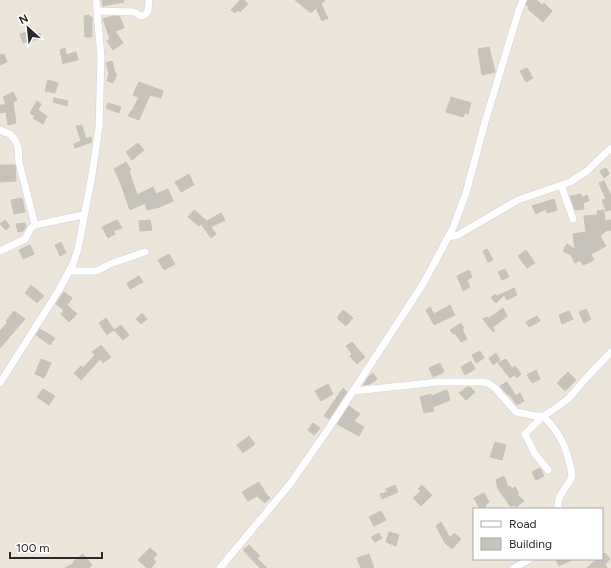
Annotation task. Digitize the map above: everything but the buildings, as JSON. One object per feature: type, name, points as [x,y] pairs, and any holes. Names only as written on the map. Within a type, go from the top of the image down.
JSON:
[{"type":"street","points":[[0,383],[59,290],[78,249],[92,175],[99,127],[101,57],[96,0]]},
{"type":"street","points":[[98,11],[134,12],[140,16],[145,15],[148,11],[149,0]]},
{"type":"street","points":[[220,568],[290,484],[354,391],[423,284],[453,228],[466,193],[485,122],[523,0]]},
{"type":"street","points":[[0,130],[11,135],[18,147],[19,162],[36,225]]},
{"type":"street","points":[[448,237],[458,235],[518,200],[570,182],[587,171],[611,148]]},
{"type":"street","points":[[561,185],[572,219]]},
{"type":"street","points":[[0,250],[25,239],[31,228],[36,225],[84,215]]},
{"type":"street","points":[[69,271],[97,271],[110,264],[145,252]]},
{"type":"street","points":[[548,470],[535,454],[525,434],[542,416],[568,399],[611,352]]},
{"type":"street","points":[[354,391],[438,382],[488,383],[516,412],[542,416],[551,423],[563,441],[572,480],[562,491],[558,499],[558,508]]},
{"type":"street","points":[[514,568],[528,560]]}]
